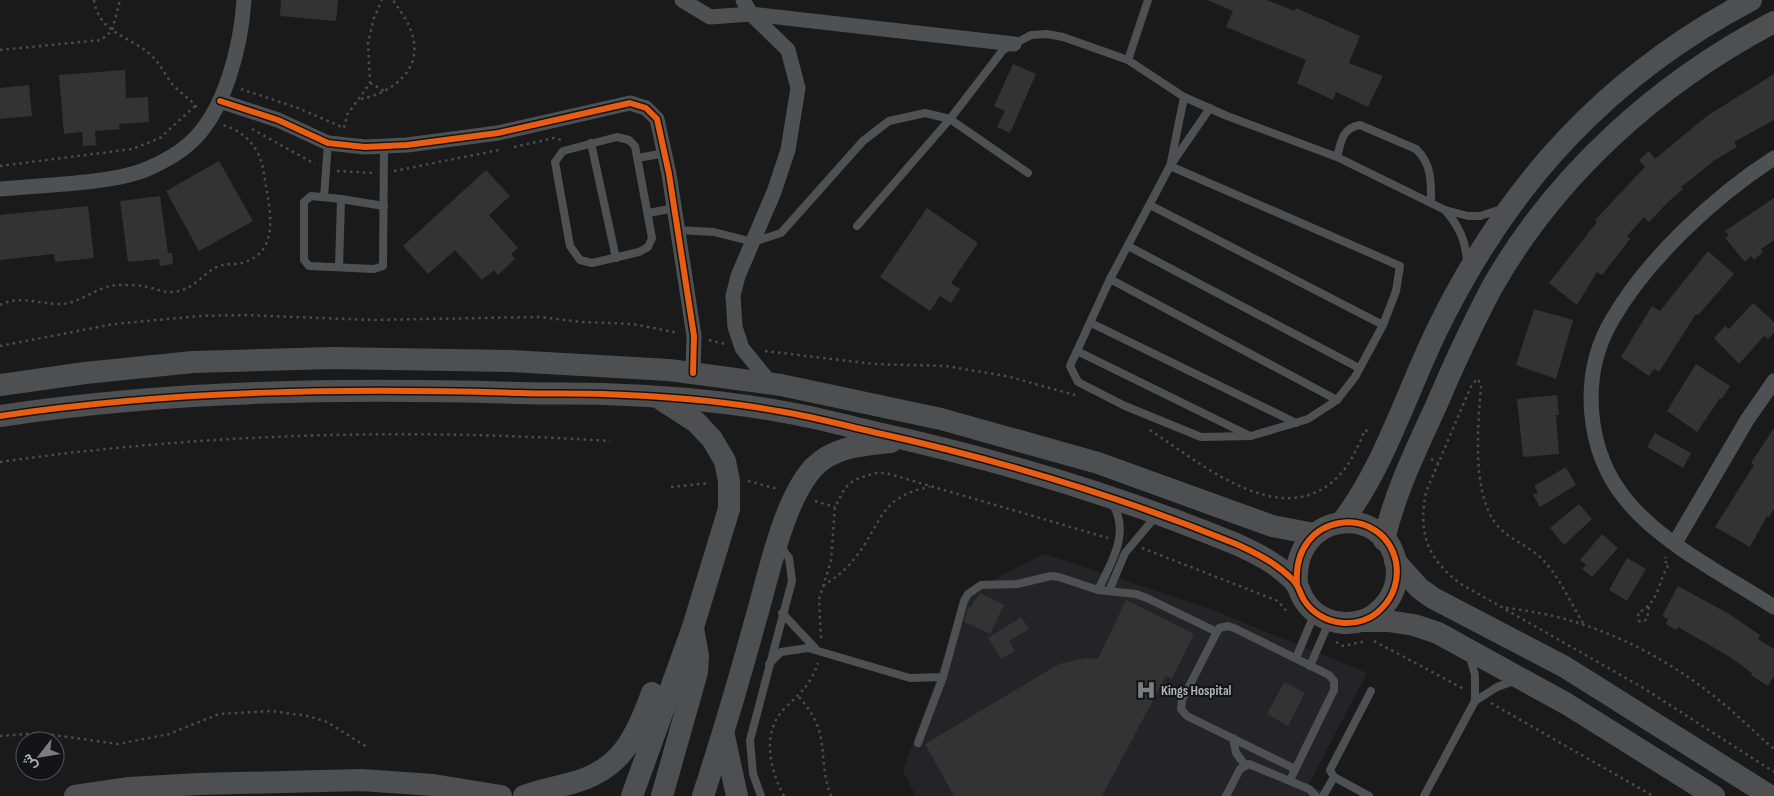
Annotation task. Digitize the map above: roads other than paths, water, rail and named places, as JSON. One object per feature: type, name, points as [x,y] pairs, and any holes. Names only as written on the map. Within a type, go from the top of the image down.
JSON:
[{"type":"street","points":[[0,190],[105,178],[146,169],[190,143],[220,101],[240,34],[244,0]]},
{"type":"street","points":[[682,0],[710,16],[751,14],[1014,44]]},
{"type":"street","points":[[743,0],[751,14],[788,50],[798,88],[788,150],[774,192],[738,276],[733,296],[735,327],[748,359],[772,386]]},
{"type":"street","points":[[1342,522],[1372,476],[1436,331],[1467,271],[1510,206],[1560,145],[1585,118],[1626,81],[1671,47],[1751,0]]},
{"type":"street","points":[[1384,540],[1397,494],[1463,345],[1492,288],[1526,235],[1566,185],[1609,139],[1639,113],[1702,65],[1774,22]]},
{"type":"street","points":[[220,101],[278,120],[328,142],[352,147],[384,146],[498,133],[630,103],[646,108],[657,119],[665,153],[694,336],[693,373]]},
{"type":"street","points":[[1774,158],[1708,208],[1666,249],[1611,320],[1598,350],[1592,382],[1591,414],[1600,453],[1609,475],[1626,501],[1649,524],[1675,544],[1774,607]]},
{"type":"street","points":[[0,385],[84,373],[184,363],[332,358],[510,361],[693,373],[861,401],[1020,440],[1167,487],[1272,526],[1314,534]]},
{"type":"street","points":[[1675,544],[1747,420],[1774,381]]},
{"type":"street","points":[[0,416],[145,398],[277,390],[410,390],[600,394],[657,397],[784,412],[912,440],[1109,497],[1158,514],[1258,554],[1297,583]]},
{"type":"street","points":[[632,796],[693,627],[730,509],[729,481],[724,461],[712,439],[696,422],[657,397]]},
{"type":"street","points":[[703,796],[724,733],[778,543],[803,481],[815,466],[831,454],[850,447],[912,440]]},
{"type":"street","points":[[1396,561],[1397,576],[1390,598],[1376,614],[1362,621],[1350,624],[1319,624],[1297,583],[1296,569],[1299,556],[1314,534],[1327,526],[1342,522],[1357,524],[1372,530],[1384,540],[1396,561],[1419,588],[1433,598],[1565,667],[1770,796]]},
{"type":"street","points":[[1362,621],[1388,621],[1414,625],[1438,633],[1567,704],[1714,796]]},
{"type":"street","points":[[524,796],[587,778],[600,773],[614,762],[634,738],[663,669],[693,627]]},
{"type":"street","points":[[662,796],[697,672],[698,656],[693,627]]},
{"type":"street","points":[[724,733],[737,796]]},
{"type":"street","points":[[74,796],[129,788],[199,784],[361,780],[433,785],[501,796]]},
{"type":"lane","points":[[1128,60],[1148,0]]},
{"type":"lane","points":[[857,226],[950,119],[1003,50],[1031,35],[1047,34],[1063,37],[1128,60],[1184,97],[1337,157],[1445,210],[1468,216],[1480,216],[1510,206]]},
{"type":"lane","points":[[1170,166],[1184,97]]},
{"type":"lane","points":[[1170,166],[1400,266],[1396,291],[1383,325],[1359,368],[1337,400],[1308,420],[1251,436],[1202,438],[1125,406],[1078,382],[1070,366],[1110,279],[1170,166],[1210,108]]},
{"type":"lane","points":[[678,230],[714,232],[753,242],[781,233],[863,141],[889,121],[925,113],[950,119],[1028,173]]},
{"type":"lane","points":[[1337,157],[1343,134],[1353,126],[1360,125],[1416,149],[1422,155],[1429,170],[1431,203]]},
{"type":"lane","points":[[617,137],[626,138],[633,144],[638,158],[653,233],[648,247],[639,252],[588,263],[576,257],[570,246],[555,162],[563,151],[617,137]]},
{"type":"lane","points":[[324,197],[328,142]]},
{"type":"lane","points":[[591,143],[616,258]]},
{"type":"lane","points":[[384,146],[384,206],[383,266],[374,269],[309,266],[304,260],[304,202],[311,196],[384,206]]},
{"type":"lane","points":[[638,158],[665,153]]},
{"type":"lane","points":[[339,267],[341,199]]},
{"type":"lane","points":[[1150,205],[1383,325]]},
{"type":"lane","points":[[649,214],[674,208]]},
{"type":"lane","points":[[1445,210],[1456,224],[1463,240],[1467,271]]},
{"type":"lane","points":[[1128,246],[1359,368]]},
{"type":"lane","points":[[1110,279],[1337,400]]},
{"type":"lane","points":[[1091,323],[1296,423]]},
{"type":"lane","points":[[1077,351],[1251,436]]},
{"type":"lane","points":[[1098,590],[1120,541],[1118,516],[1109,497]]},
{"type":"lane","points":[[1108,592],[1119,564],[1132,543],[1158,514]]},
{"type":"lane","points":[[761,796],[753,774],[750,740],[792,580],[792,569],[788,558],[778,543]]},
{"type":"lane","points":[[918,743],[943,677],[964,601],[974,588],[989,584],[1017,584],[1051,576],[1067,578],[1098,590],[1136,594],[1217,632]]},
{"type":"lane","points":[[782,614],[818,650]]},
{"type":"lane","points":[[1296,658],[1319,624]]},
{"type":"lane","points":[[1310,666],[1319,624]]},
{"type":"lane","points":[[1290,780],[1335,685],[1329,675],[1234,628],[1224,627],[1217,632],[1182,700],[1181,709],[1187,716],[1295,769]]},
{"type":"lane","points":[[769,664],[781,652],[790,649],[818,650],[910,678],[943,677]]},
{"type":"lane","points":[[1468,649],[1475,675],[1477,698]]},
{"type":"lane","points":[[1424,796],[1477,698],[1497,687],[1521,679]]},
{"type":"lane","points":[[1369,796],[1355,793],[1334,777],[1331,774],[1331,767],[1371,691]]},
{"type":"lane","points":[[1233,738],[1236,753],[1245,765]]},
{"type":"lane","points":[[1226,796],[1240,769],[1245,765],[1254,764],[1309,789],[1316,796]]},
{"type":"lane","points":[[1323,796],[1334,777]]},
{"type":"place","name":"Kings Hospital","points":[[1146,690]]}]
